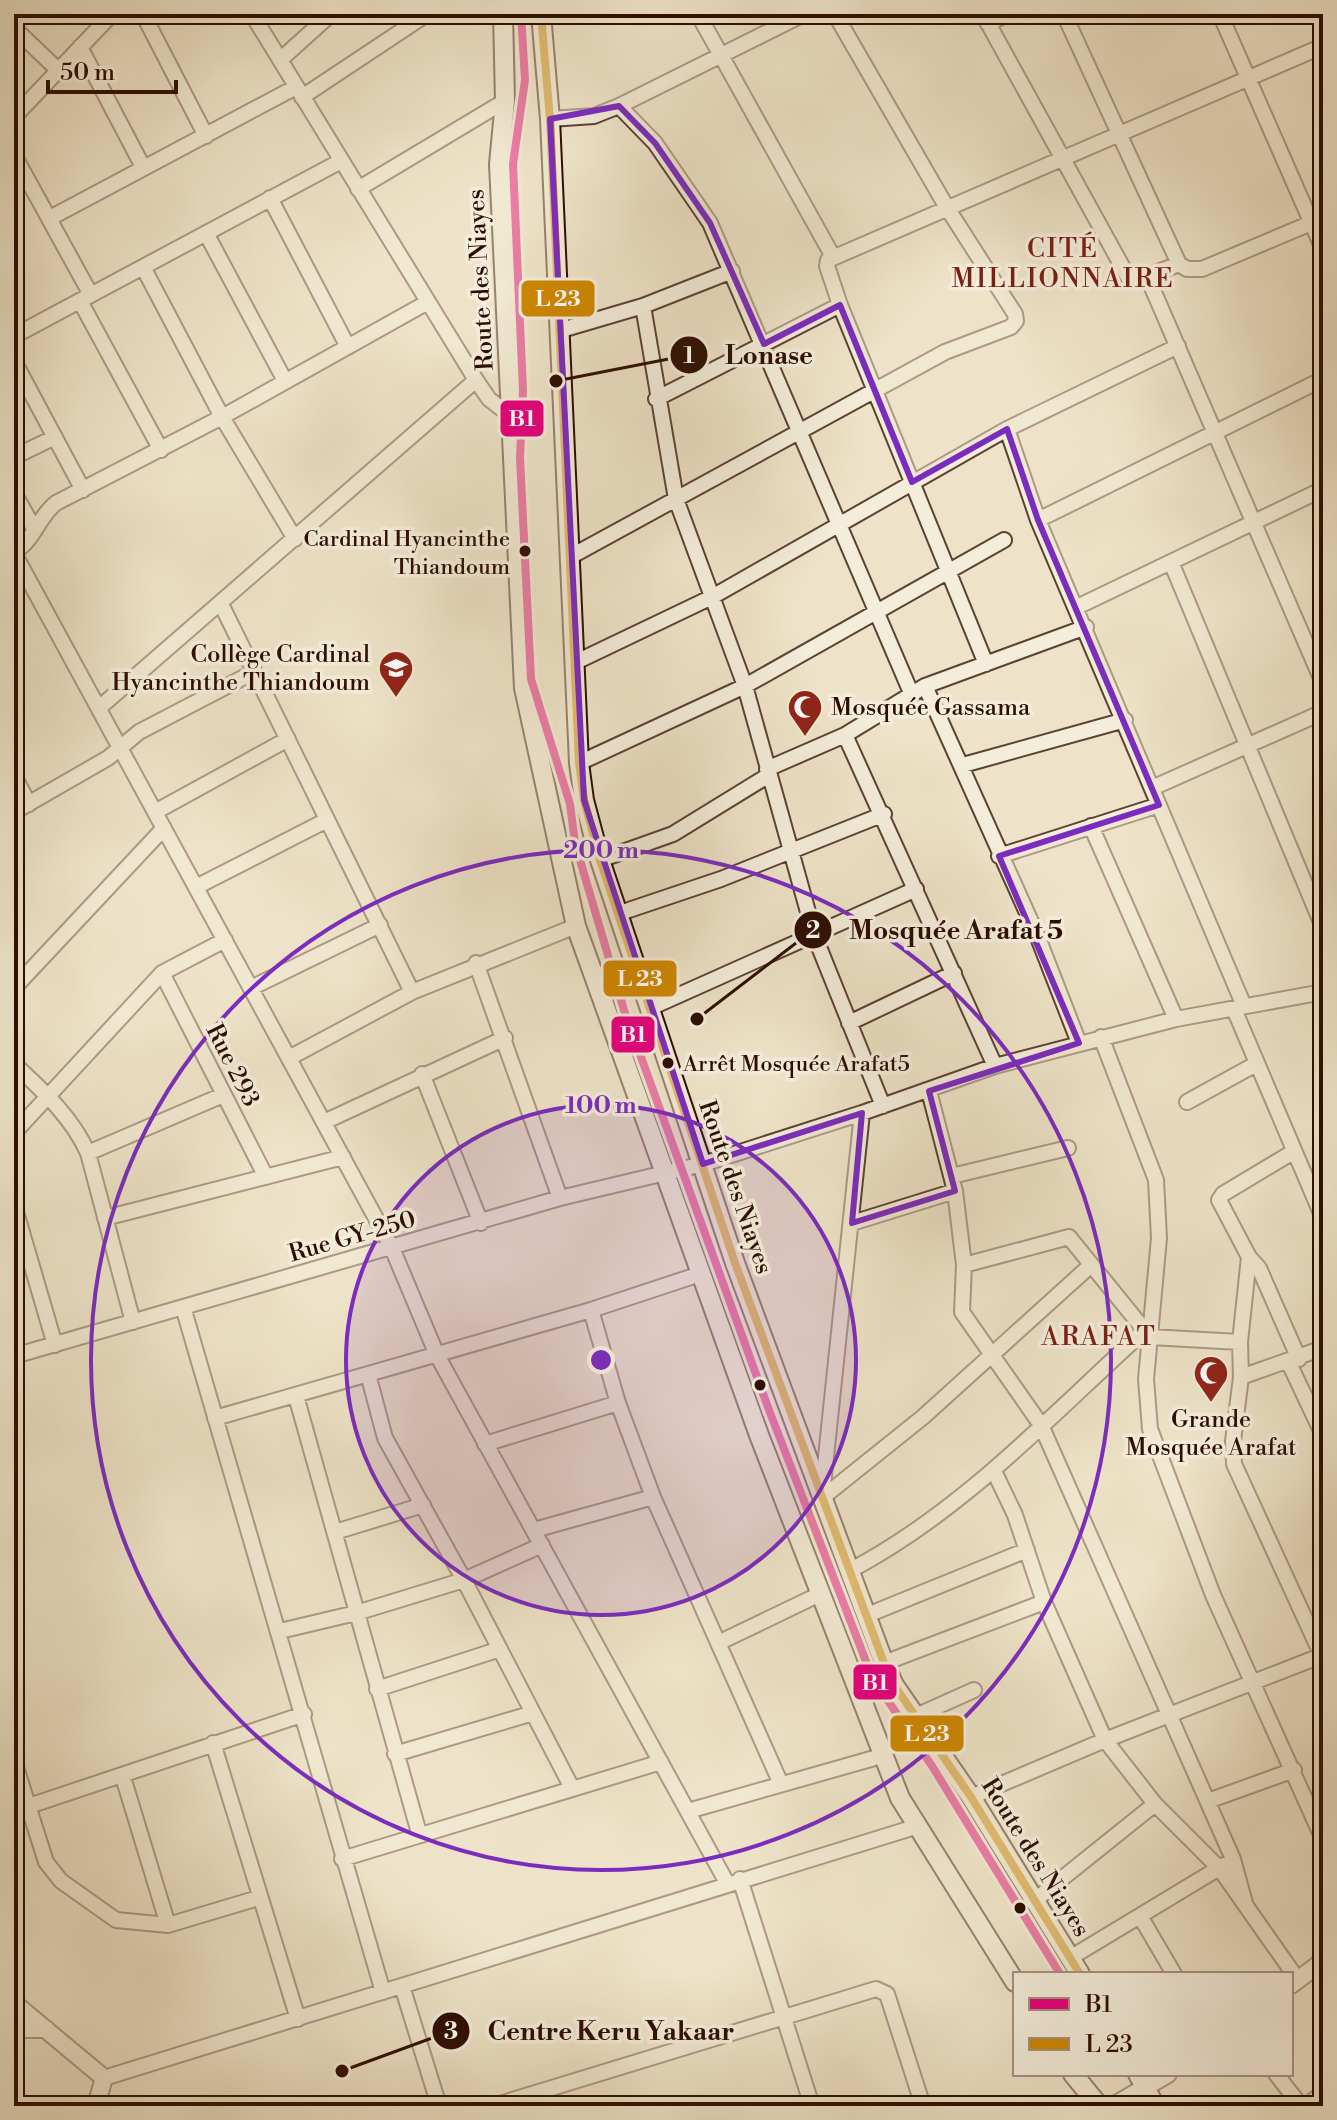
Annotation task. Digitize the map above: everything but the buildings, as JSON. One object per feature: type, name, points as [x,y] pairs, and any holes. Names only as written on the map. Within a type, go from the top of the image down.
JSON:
[{"type":"main road","name":"Route des Niayes","points":[[503,14],[505,101],[499,164],[524,688],[576,926],[700,1274],[820,1594],[885,1755],[915,1827],[1013,1979]]},
{"type":"main road","name":"Route des Niayes","points":[[541,14],[550,119],[579,763],[584,800],[600,860],[703,1164],[884,1663],[1075,1966]]},
{"type":"main road","points":[[1075,2076],[1099,2106]]},
{"type":"street","points":[[14,117],[112,14]]},
{"type":"street","points":[[143,14],[206,136]]},
{"type":"street","points":[[252,14],[476,380],[489,399],[511,416]]},
{"type":"street","points":[[280,60],[331,14]]},
{"type":"street","points":[[50,218],[143,167],[299,92],[427,14]]},
{"type":"street","points":[[698,14],[832,255]]},
{"type":"street","points":[[550,119],[594,116],[619,106],[804,14]]},
{"type":"street","points":[[568,558],[875,389],[945,352],[1011,327],[1016,321],[1015,314],[946,206],[835,14]]},
{"type":"street","points":[[1007,14],[985,19],[1124,273],[1135,278],[1179,264]]},
{"type":"street","points":[[1064,14],[1179,264],[1187,269],[1202,269],[1317,221]]},
{"type":"street","points":[[1220,14],[1317,221],[1323,249]]},
{"type":"street","points":[[14,28],[58,70]]},
{"type":"street","points":[[986,664],[840,305],[827,266],[832,255],[1323,46]]},
{"type":"street","points":[[80,47],[143,167]]},
{"type":"street","points":[[358,189],[505,101]]},
{"type":"street","points":[[619,106],[655,143],[686,183],[710,223],[764,344],[836,524],[912,695]]},
{"type":"street","points":[[14,155],[50,218],[85,298],[161,450]]},
{"type":"street","points":[[14,336],[341,161]]},
{"type":"street","points":[[270,198],[348,347]]},
{"type":"street","points":[[206,233],[285,381]]},
{"type":"street","points":[[143,267],[222,417],[295,539]]},
{"type":"street","points":[[558,331],[643,306],[732,271]]},
{"type":"street","points":[[1147,276],[1323,683]]},
{"type":"street","points":[[428,302],[45,512],[25,546],[14,553],[392,1248],[437,1355],[485,1444],[688,1811],[733,1881],[785,2017],[812,2106]]},
{"type":"street","points":[[656,399],[840,305]]},
{"type":"street","points":[[643,306],[656,399],[676,499],[745,686],[815,937],[883,1106]]},
{"type":"street","points":[[576,662],[712,597],[1007,429],[1178,346]]},
{"type":"street","points":[[14,361],[83,490]]},
{"type":"street","points":[[1038,520],[1216,435],[1323,379]]},
{"type":"street","points":[[99,708],[476,380]]},
{"type":"street","points":[[1007,429],[1038,520],[1125,720],[1239,1007],[1256,1064],[1323,1218]]},
{"type":"street","points":[[14,457],[55,437]]},
{"type":"street","points":[[1077,607],[1323,489]]},
{"type":"street","points":[[14,493],[35,530]]},
{"type":"street","points":[[579,763],[745,686],[1004,540]]},
{"type":"street","points":[[1171,562],[1323,927]]},
{"type":"street","points":[[221,604],[412,992]]},
{"type":"street","points":[[600,860],[673,834],[768,772],[845,735],[925,686],[1086,627]]},
{"type":"street","points":[[14,812],[108,758],[139,732],[254,672]]},
{"type":"street","points":[[925,686],[1037,935],[1079,1043]]},
{"type":"street","points":[[1152,788],[1323,712]]},
{"type":"street","points":[[963,765],[1125,720]]},
{"type":"street","points":[[845,735],[884,814],[995,1066]]},
{"type":"street","points":[[155,812],[288,739]]},
{"type":"street","points":[[14,776],[29,804]]},
{"type":"street","points":[[999,856],[1159,805]]},
{"type":"street","points":[[617,914],[721,879],[884,814]]},
{"type":"street","points":[[196,887],[327,820]]},
{"type":"street","points":[[1091,826],[1176,1019]]},
{"type":"street","points":[[14,988],[164,828]]},
{"type":"street","points":[[650,1008],[815,937],[916,889]]},
{"type":"street","points":[[251,988],[380,925]]},
{"type":"street","points":[[289,1058],[412,992],[476,963],[576,926]]},
{"type":"street","points":[[14,1133],[162,973],[225,940]]},
{"type":"street","points":[[476,963],[560,1198]]},
{"type":"street","name":"Rue 293","points":[[162,973],[266,1177]]},
{"type":"street","points":[[849,1023],[954,973]]},
{"type":"street","name":"Rue GY-250","points":[[14,1356],[560,1198],[703,1164],[929,1091],[995,1066],[1176,1019],[1323,992]]},
{"type":"street","points":[[1101,1037],[1156,1180],[1159,1238],[1146,1335],[1150,1429],[1213,1595],[1323,1839]]},
{"type":"street","points":[[324,1122],[505,1038]]},
{"type":"street","points":[[14,1064],[50,1097],[79,1133],[88,1153],[133,1322]]},
{"type":"street","points":[[1187,1102],[1256,1064]]},
{"type":"street","points":[[422,1074],[481,1223]]},
{"type":"street","points":[[929,1091],[953,1184],[964,1265],[962,1312],[1041,1425],[1233,1859],[1245,1903]]},
{"type":"street","points":[[88,1153],[223,1095]]},
{"type":"street","points":[[822,1498],[862,1113]]},
{"type":"street","points":[[852,1223],[953,1184],[1068,1148]]},
{"type":"street","points":[[1293,1152],[1223,1194],[1219,1200],[1249,1257],[1259,1268],[1323,1435]]},
{"type":"street","points":[[105,1218],[343,1157]]},
{"type":"street","points":[[14,1205],[55,1345]]},
{"type":"street","points":[[964,1265],[1065,1236],[1073,1239],[1146,1335]]},
{"type":"street","points":[[971,1797],[1105,1740],[1323,1656],[1234,1464],[1233,1441],[1241,1377],[1240,1342],[1249,1257]]},
{"type":"street","points":[[822,1498],[923,1417],[1091,1265]]},
{"type":"street","points":[[215,1418],[591,1310],[700,1274]]},
{"type":"street","points":[[183,1307],[383,1992]]},
{"type":"street","points":[[591,1310],[618,1403],[653,1497],[781,1784]]},
{"type":"street","points":[[849,1571],[896,1546],[994,1471],[1041,1425],[1146,1335],[1240,1342]]},
{"type":"street","points":[[1241,1377],[1294,1361],[1323,1348]]},
{"type":"street","points":[[368,1374],[385,1438],[464,1580],[572,1788]]},
{"type":"street","points":[[296,1396],[419,1833]]},
{"type":"street","points":[[485,1444],[618,1403]]},
{"type":"street","points":[[994,1471],[1027,1550],[1044,1602],[1105,1740],[1155,1804],[1220,1869],[1288,1972]]},
{"type":"street","points":[[534,1530],[653,1497]]},
{"type":"street","points":[[335,1532],[423,1505]]},
{"type":"street","points":[[280,1631],[356,1613],[464,1580],[542,1545]]},
{"type":"street","points":[[865,1616],[1027,1550]]},
{"type":"street","points":[[718,1643],[820,1594]]},
{"type":"street","points":[[884,1663],[1044,1602]]},
{"type":"street","points":[[377,1689],[500,1649]]},
{"type":"street","points":[[916,1716],[974,1690]]},
{"type":"street","points":[[395,1754],[533,1713]]},
{"type":"street","points":[[20,1809],[304,1714]]},
{"type":"street","points":[[213,1743],[258,1898],[298,2019]]},
{"type":"street","points":[[688,1811],[885,1755]]},
{"type":"street","points":[[14,1761],[20,1809],[46,1862],[61,1881],[116,1920],[168,1925],[258,1898]]},
{"type":"street","points":[[342,1859],[419,1833],[661,1762]]},
{"type":"street","points":[[1208,1801],[1294,1770]]},
{"type":"street","points":[[123,1777],[168,1925]]},
{"type":"street","points":[[1034,1901],[1155,1804]]},
{"type":"street","points":[[104,2078],[915,1827]]},
{"type":"street","points":[[1075,1966],[1140,1916],[1233,1859]]},
{"type":"street","points":[[1140,1916],[1173,1972]]},
{"type":"street","points":[[1294,1982],[1323,1961]]},
{"type":"street","points":[[402,1986],[439,2106]]},
{"type":"street","points":[[493,2106],[882,1989],[887,1994],[923,2106]]},
{"type":"street","points":[[14,2003],[104,2078]]},
{"type":"street","points":[[14,2029],[46,2029]]},
{"type":"street","points":[[1113,2106],[1146,2090],[1165,2076]]},
{"type":"street","points":[[1278,2076],[1304,2106],[1323,2093]]},
{"type":"street","points":[[96,2106],[104,2078]]},
{"type":"highlighted area","points":[[619,106],[655,143],[710,223],[764,344],[840,305],[912,482],[1007,429],[1038,520],[1159,805],[999,856],[1079,1043],[929,1091],[955,1191],[852,1223],[862,1113],[703,1164],[584,800],[550,119]]},
{"type":"transit line","name":"B1","points":[[521,14],[525,80],[513,164],[523,390],[520,458],[531,679],[570,804],[575,843],[624,1010],[769,1410],[872,1677],[932,1766],[1059,1972]]},
{"type":"transit line","points":[[541,14],[550,119],[579,763],[584,800],[600,860],[735,1263],[884,1663],[894,1685],[971,1797],[1079,1972]]},
{"type":"place","name":"Lonase","points":[[556,381]]},
{"type":"place","name":"Cardinal Hyancinthe Thiandoum","points":[[525,551]]},
{"type":"place","name":"Collège Cardinal Hyancinthe Thiandoum","points":[[396,699]]},
{"type":"place","name":"Mosquée Gassama","points":[[805,738]]},
{"type":"place","name":"Mosquée Arafat 5","points":[[697,1019]]},
{"type":"place","name":"Arrêt Mosquée Arafat5","points":[[668,1063]]},
{"type":"place","name":"Grande Mosquée Arafat","points":[[1211,1404]]},
{"type":"place","name":"Centre Keru Yakaar","points":[[342,2071]]},
{"type":"district","name":"CITÉ MILLIONNAIRE","points":[[1063,263]]},
{"type":"district","name":"ARAFAT","points":[[1099,1336]]}]
